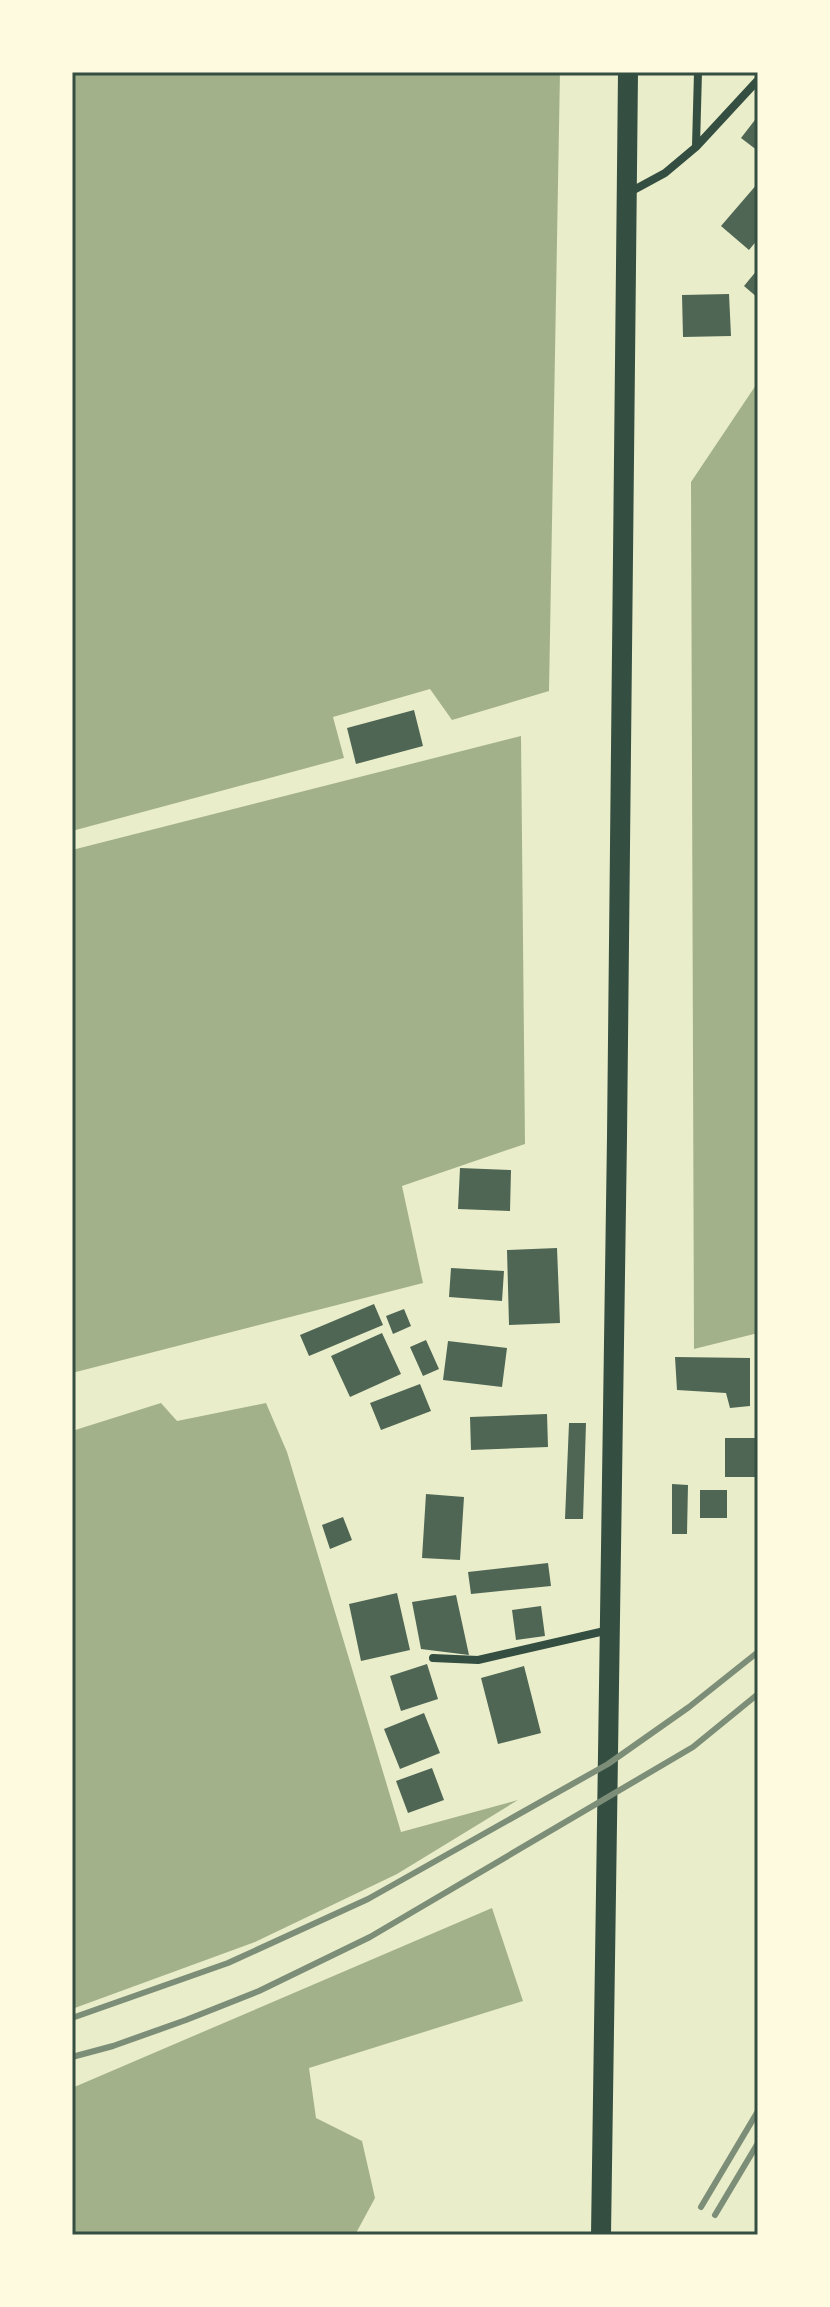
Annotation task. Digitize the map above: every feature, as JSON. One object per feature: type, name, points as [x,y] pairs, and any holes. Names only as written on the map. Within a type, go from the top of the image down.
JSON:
[{"type":"main road","points":[[601,2235],[628,72]]},
{"type":"street","points":[[696,147],[698,72]]},
{"type":"street","points":[[628,193],[665,173],[696,147],[758,80]]},
{"type":"street","points":[[433,1658],[478,1660],[610,1630]]},
{"type":"shaded area","points":[[72,72],[560,72],[549,691],[452,720],[430,689],[333,717],[344,758],[72,831]]},
{"type":"shaded area","points":[[758,382],[758,1333],[694,1349],[691,482]]},
{"type":"shaded area","points":[[521,736],[525,1144],[402,1186],[423,1283],[72,1373],[72,850]]},
{"type":"shaded area","points":[[161,1403],[177,1421],[266,1403],[287,1452],[401,1832],[518,1800],[397,1874],[255,1942],[72,2009],[72,1431]]},
{"type":"shaded area","points":[[492,1908],[523,2001],[309,2068],[316,2118],[362,2141],[375,2198],[355,2235],[72,2235],[72,2088]]},
{"type":"building","points":[[758,116],[758,151],[741,138]]},
{"type":"building","points":[[758,183],[758,239],[749,250],[721,226]]},
{"type":"building","points":[[758,269],[758,298],[744,286]]},
{"type":"building","points":[[729,294],[731,336],[683,337],[682,295]]},
{"type":"building","points":[[414,710],[423,746],[356,764],[347,728]]},
{"type":"building","points":[[460,1168],[511,1170],[510,1211],[458,1209]]},
{"type":"building","points":[[557,1248],[560,1323],[509,1325],[507,1250]]},
{"type":"building","points":[[451,1268],[504,1271],[502,1301],[449,1297]]},
{"type":"building","points":[[374,1304],[383,1325],[309,1356],[300,1335]]},
{"type":"building","points":[[404,1309],[411,1326],[393,1334],[386,1316]]},
{"type":"building","points":[[382,1333],[401,1374],[350,1397],[331,1356]]},
{"type":"building","points":[[426,1340],[439,1369],[423,1376],[410,1347]]},
{"type":"building","points":[[448,1341],[507,1348],[502,1387],[443,1380]]},
{"type":"building","points":[[675,1357],[750,1358],[750,1406],[730,1408],[726,1393],[677,1390]]},
{"type":"building","points":[[420,1384],[431,1411],[381,1430],[370,1403]]},
{"type":"building","points":[[547,1414],[548,1447],[471,1450],[470,1417]]},
{"type":"building","points":[[569,1423],[586,1423],[583,1519],[565,1519]]},
{"type":"building","points":[[725,1438],[756,1438],[756,1477],[725,1477]]},
{"type":"building","points":[[672,1484],[688,1485],[687,1534],[672,1534]]},
{"type":"building","points":[[700,1490],[727,1490],[727,1518],[700,1518]]},
{"type":"building","points":[[426,1494],[464,1497],[460,1560],[422,1558]]},
{"type":"building","points":[[343,1517],[352,1540],[330,1549],[322,1525]]},
{"type":"building","points":[[548,1563],[551,1586],[471,1594],[468,1572]]},
{"type":"building","points":[[397,1593],[410,1650],[361,1661],[349,1604]]},
{"type":"building","points":[[456,1595],[469,1655],[421,1649],[412,1602]]},
{"type":"building","points":[[541,1606],[545,1636],[516,1640],[512,1610]]},
{"type":"building","points":[[427,1664],[438,1699],[401,1711],[390,1676]]},
{"type":"building","points":[[524,1666],[541,1733],[498,1744],[481,1678]]},
{"type":"building","points":[[424,1713],[440,1753],[400,1769],[384,1729]]},
{"type":"building","points":[[432,1768],[444,1800],[408,1813],[396,1781]]},
{"type":"railway","points":[[72,2018],[228,1963],[368,1899],[608,1764],[689,1707],[758,1652]]},
{"type":"railway","points":[[72,2057],[113,2046],[259,1991],[370,1937],[693,1747],[758,1694]]},
{"type":"railway","points":[[701,2207],[758,2111]]},
{"type":"railway","points":[[715,2215],[758,2143]]}]
